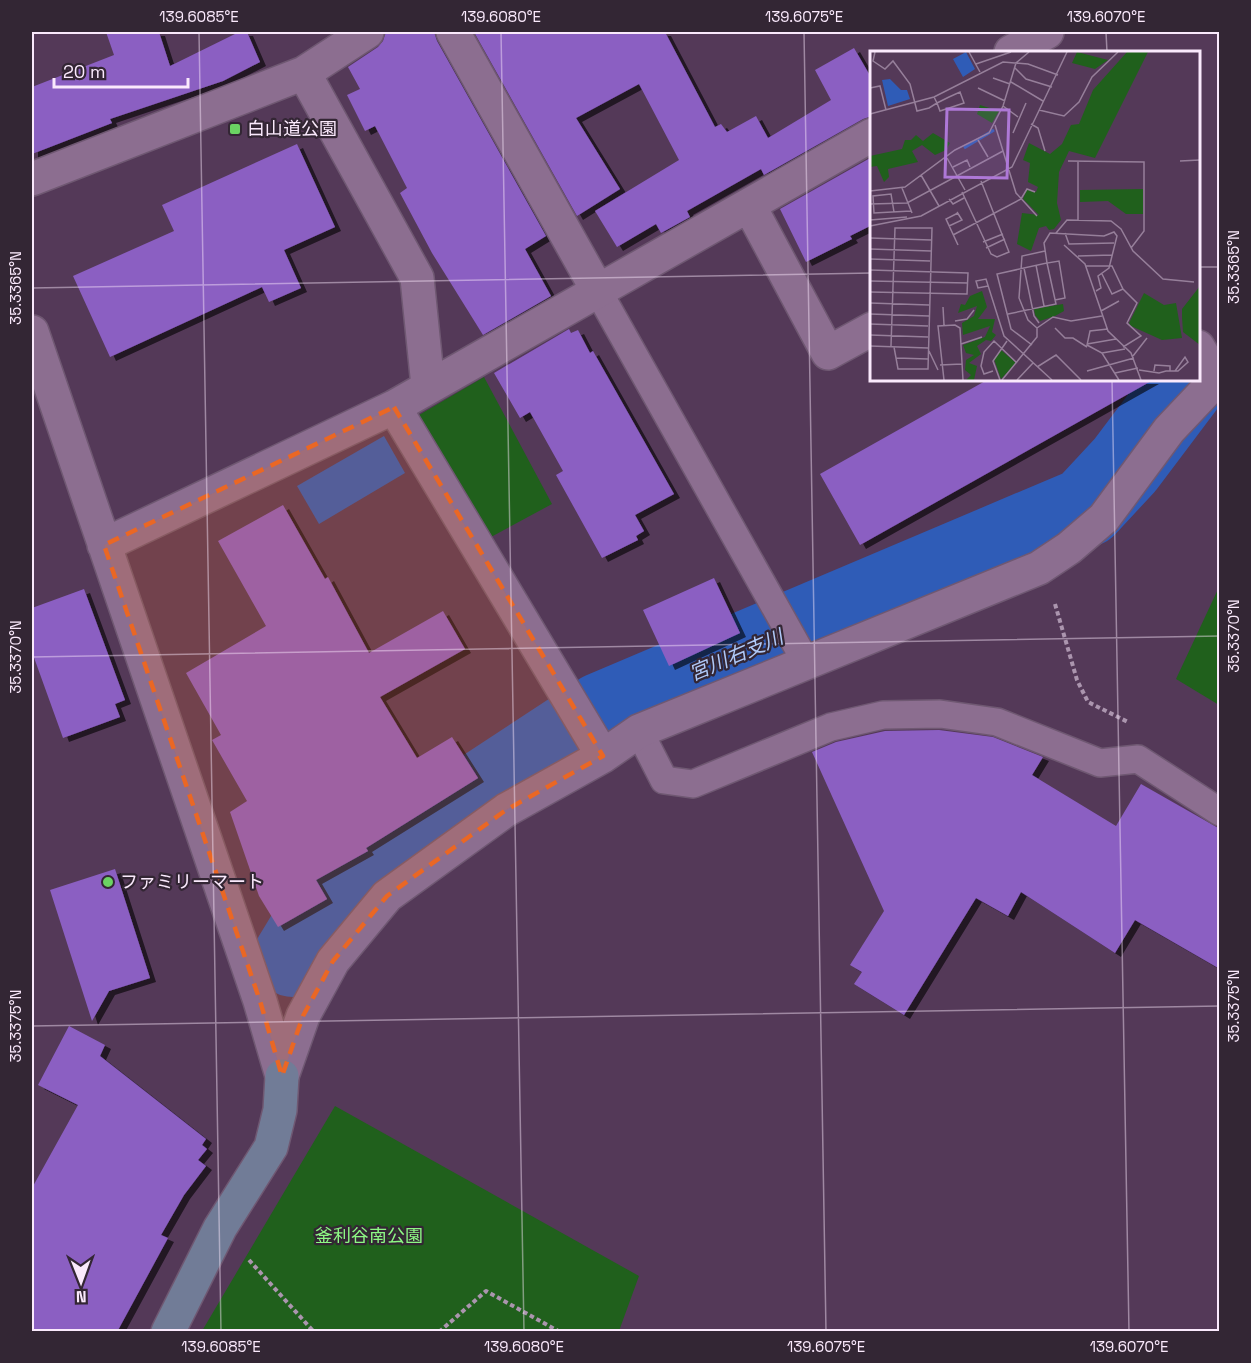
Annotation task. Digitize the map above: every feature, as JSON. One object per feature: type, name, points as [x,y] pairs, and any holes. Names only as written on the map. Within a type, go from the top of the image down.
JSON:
[{"type":"street","points":[[32,179],[304,73],[367,32]]},
{"type":"street","points":[[453,32],[598,291]]},
{"type":"street","points":[[304,73],[417,278],[428,386]]},
{"type":"street","points":[[104,545],[394,407],[750,207],[870,136]]},
{"type":"street","points":[[750,207],[828,353],[870,330]]},
{"type":"street","points":[[32,332],[260,1001],[282,1076]]},
{"type":"street","points":[[1200,379],[1209,364]]},
{"type":"street","points":[[168,1332],[220,1228],[271,1147],[280,1110],[282,1076],[303,1016],[333,961],[387,896],[597,745],[639,731],[802,654],[1039,568],[1069,548],[1104,518],[1169,430],[1199,381]]},
{"type":"street","points":[[394,407],[597,745]]},
{"type":"lane","points":[[598,291],[802,654]]},
{"type":"lane","points":[[639,731],[664,780],[693,784],[831,726],[883,715],[951,716],[997,722],[1100,763],[1138,759],[1220,812]]},
{"type":"path","points":[[1061,615],[1077,680]]},
{"type":"path","points":[[220,1228],[314,1332]]},
{"type":"path","points":[[439,1332],[486,1291],[560,1332]]},
{"type":"highlighted area","points":[[394,407],[603,756],[506,810],[387,896],[333,961],[303,1016],[282,1076],[260,1001],[104,545]]},
{"type":"green space","points":[[484,377],[552,504],[491,537],[419,415]]},
{"type":"green space","points":[[1219,587],[1219,705],[1176,679]]},
{"type":"green space","name":"釜利谷南公園","points":[[335,1106],[639,1276],[619,1331],[202,1331]]},
{"type":"water","points":[[384,436],[405,473],[319,524],[297,486]]},
{"type":"building","points":[[106,32],[159,32],[170,66],[239,32],[247,32],[260,62],[223,81],[110,119],[112,123],[32,154],[32,87],[114,55]]},
{"type":"building","points":[[386,32],[434,32],[546,236],[525,249],[551,296],[483,335],[432,253],[400,193],[407,188],[375,126],[365,131],[347,95],[360,89],[348,67],[378,47]]},
{"type":"building","points":[[474,32],[665,32],[715,127],[721,124],[727,132],[756,116],[768,138],[831,100],[815,70],[854,48],[870,76],[870,117],[764,175],[761,169],[687,211],[690,217],[661,233],[656,224],[617,247],[595,211],[679,160],[639,84],[576,118],[620,189],[577,216]]},
{"type":"building","points":[[297,144],[335,227],[284,250],[301,288],[269,302],[262,287],[110,357],[73,276],[174,231],[162,205]]},
{"type":"building","points":[[870,158],[870,226],[850,236],[852,239],[806,262],[780,209]]},
{"type":"building","points":[[569,329],[571,333],[578,330],[590,353],[593,351],[674,494],[635,515],[644,531],[636,536],[638,540],[602,558],[556,475],[563,471],[530,412],[520,418],[494,373]]},
{"type":"building","points":[[985,381],[1151,381],[860,545],[820,474]]},
{"type":"building","points":[[283,505],[325,579],[328,577],[369,653],[443,611],[465,649],[380,697],[417,758],[452,737],[478,778],[366,848],[368,851],[316,880],[327,899],[278,927],[259,896],[230,812],[247,801],[212,740],[221,735],[186,673],[266,626],[218,541]]},
{"type":"building","points":[[714,578],[740,633],[669,666],[643,610]]},
{"type":"building","points":[[84,589],[125,700],[115,704],[120,717],[63,738],[32,652],[32,608]]},
{"type":"building","points":[[939,730],[993,737],[1043,757],[1032,775],[1116,826],[1141,784],[1220,829],[1220,969],[1135,920],[1115,953],[1021,892],[1008,916],[976,898],[904,1015],[854,984],[862,972],[850,965],[884,911],[812,752],[836,742],[885,731]]},
{"type":"building","points":[[115,869],[150,978],[109,991],[92,1021],[50,890]]},
{"type":"building","points":[[69,1026],[105,1045],[100,1056],[206,1139],[202,1145],[207,1149],[198,1160],[206,1166],[184,1195],[161,1235],[168,1238],[117,1332],[32,1332],[32,1188],[78,1105],[38,1085]]},
{"type":"waterway","name":"宮川右支川","points":[[293,957],[313,924],[381,857],[602,712],[1086,507],[1125,465],[1188,381]]},
{"type":"place","name":"白山道公園","points":[[235,129]]},
{"type":"place","name":"ファミリーマート","points":[[108,882]]}]
